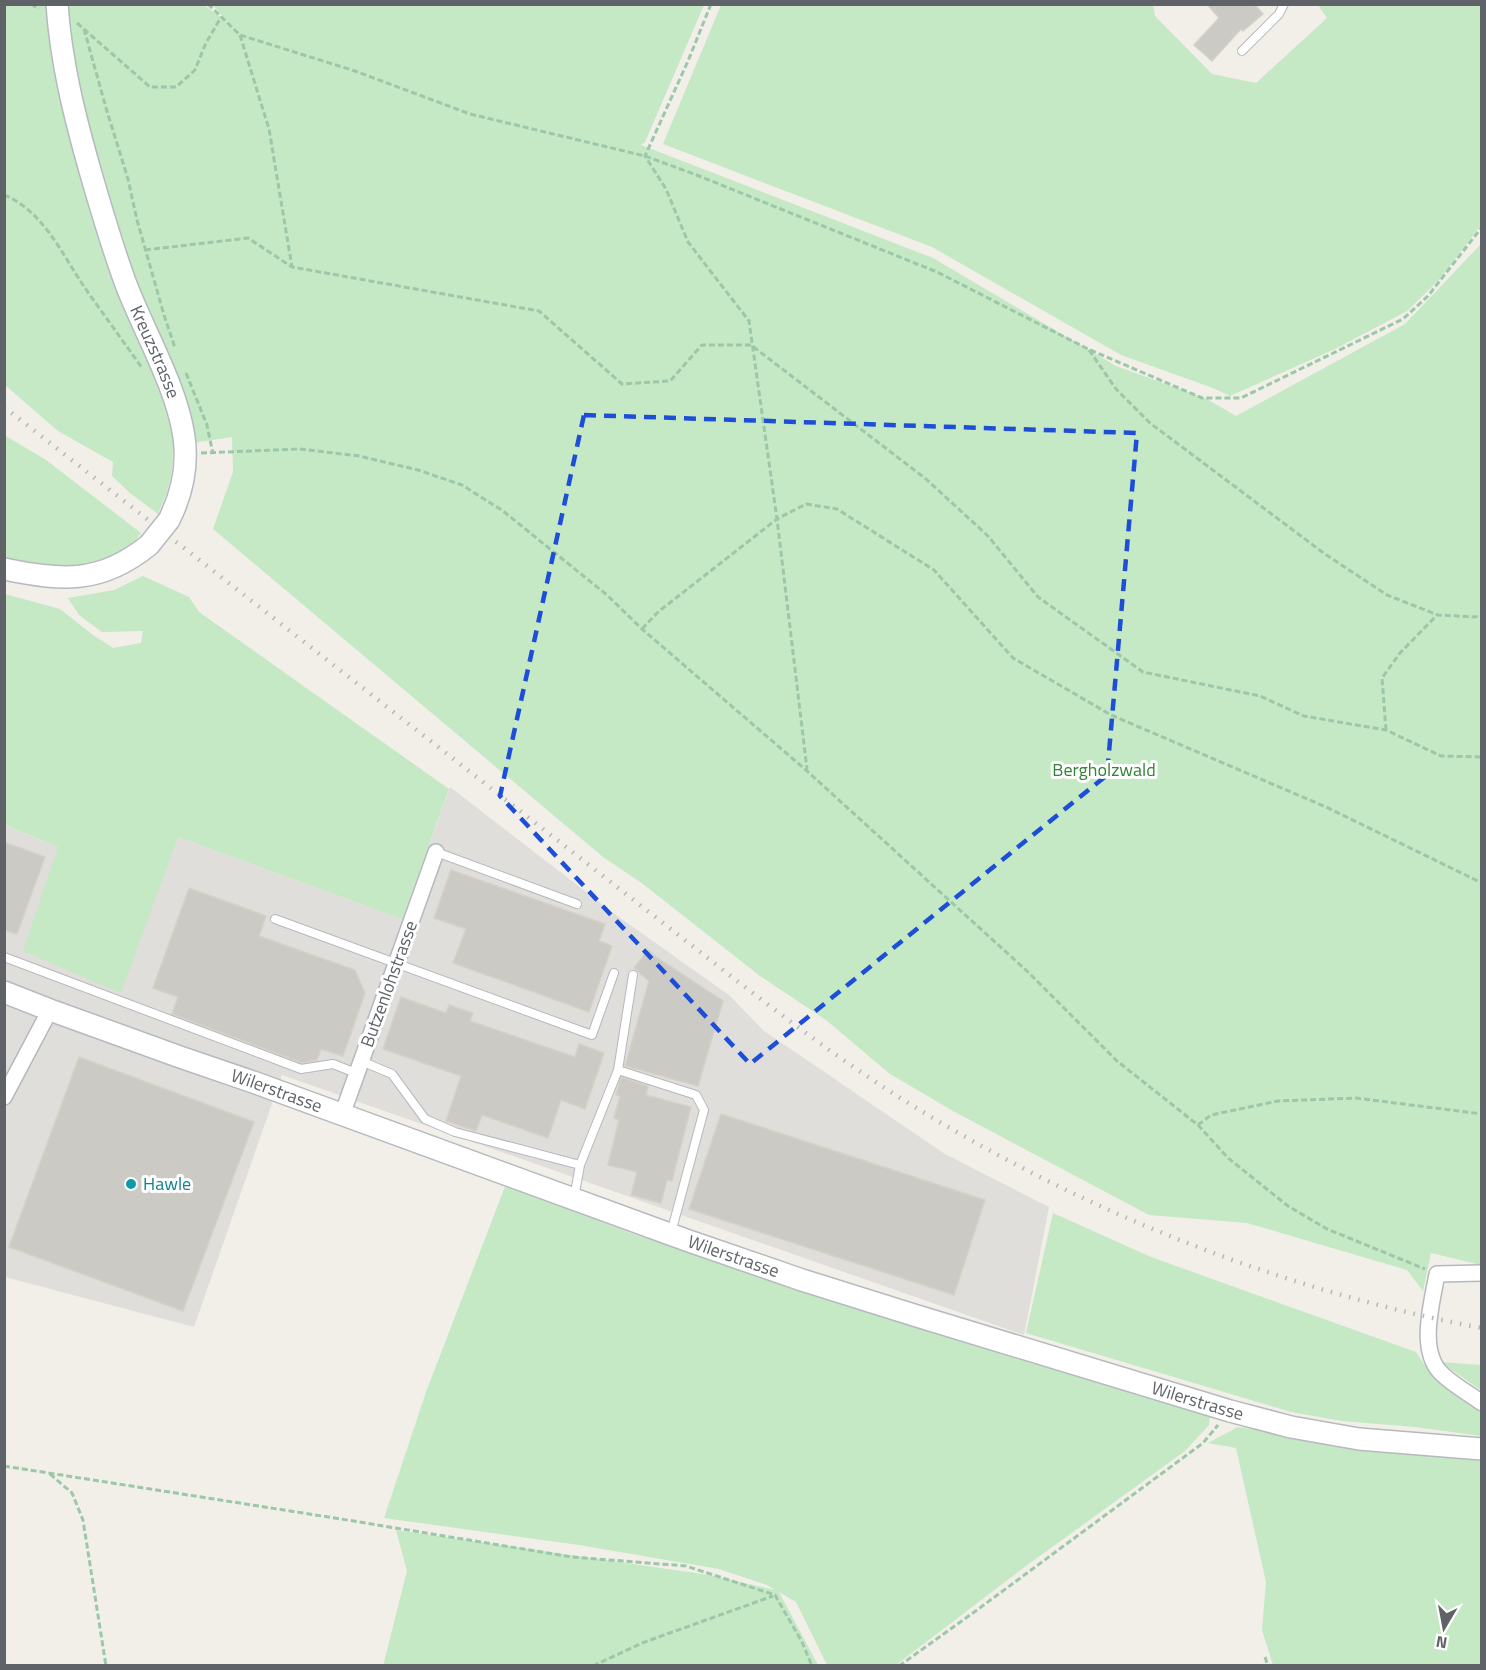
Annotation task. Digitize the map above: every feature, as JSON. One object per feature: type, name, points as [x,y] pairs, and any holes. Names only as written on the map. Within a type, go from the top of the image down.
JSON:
[{"type":"main road","name":"Kreuzstrasse","points":[[4,569],[58,578],[92,575],[111,570],[137,555],[149,545],[169,520],[177,505],[185,453],[180,419],[170,388],[127,287],[101,209],[71,102],[62,50],[64,11]]},
{"type":"main road","name":"Wilerstrasse","points":[[4,992],[813,1284],[1230,1411],[1291,1427],[1359,1439],[1482,1449]]},
{"type":"street","name":"Butzenlohstrasse","points":[[342,1115],[436,852]]},
{"type":"street","points":[[4,1097],[50,1010]]},
{"type":"street","points":[[1482,1273],[1437,1274],[1428,1343],[1430,1355],[1441,1374],[1482,1403]]},
{"type":"lane","points":[[1242,51],[1279,14],[1284,4]]},
{"type":"lane","points":[[436,852],[577,903]]},
{"type":"lane","points":[[275,919],[592,1035],[614,973]]},
{"type":"lane","points":[[4,957],[301,1070],[333,1064],[392,1074],[425,1119],[456,1132],[580,1165]]},
{"type":"lane","points":[[574,1199],[580,1165],[618,1070],[633,975]]},
{"type":"lane","points":[[618,1070],[696,1095],[704,1110],[670,1234]]},
{"type":"path","points":[[208,4],[240,35],[355,70],[470,114],[645,156],[693,174],[937,272],[1088,349],[1202,398],[1242,398],[1403,319],[1428,296],[1482,226]]},
{"type":"path","points":[[645,156],[711,4]]},
{"type":"path","points":[[64,11],[150,87],[176,87],[195,70],[205,45],[221,17]]},
{"type":"path","points":[[84,29],[128,179],[137,220],[167,326],[178,355]]},
{"type":"path","points":[[240,35],[269,129],[292,267]]},
{"type":"path","points":[[645,156],[666,189],[688,242],[749,321],[777,519],[807,771]]},
{"type":"path","points":[[4,195],[17,200],[48,230],[84,286],[154,385],[170,388]]},
{"type":"path","points":[[146,250],[249,238],[292,267],[540,311],[622,384],[670,381],[702,345],[752,345],[926,479],[988,536],[1038,597],[1143,672],[1260,696],[1304,716],[1386,730],[1441,756],[1482,757]]},
{"type":"path","points":[[1088,349],[1116,389],[1150,423],[1325,554],[1387,595],[1437,615],[1475,617],[1482,615]]},
{"type":"path","points":[[182,364],[207,425],[213,454]]},
{"type":"path","points":[[185,453],[213,454],[300,449],[359,456],[418,470],[462,486],[503,511],[607,595],[642,629],[807,771],[1028,972],[1117,1061],[1198,1125],[1228,1158],[1288,1206],[1337,1234],[1437,1274]]},
{"type":"path","points":[[642,629],[658,612],[777,519],[806,504],[837,509],[934,570],[1013,658],[1111,715],[1326,807],[1482,883]]},
{"type":"path","points":[[1386,730],[1382,678],[1400,653],[1437,615]]},
{"type":"path","points":[[1198,1125],[1211,1115],[1278,1101],[1356,1098],[1482,1114]]},
{"type":"path","points":[[899,1665],[987,1603],[1203,1443],[1230,1411]]},
{"type":"path","points":[[4,1466],[572,1557],[686,1566],[775,1595],[802,1642],[812,1665]]},
{"type":"path","points":[[48,1473],[72,1493],[82,1520],[106,1665]]},
{"type":"path","points":[[593,1665],[642,1643],[775,1595]]},
{"type":"path","points":[[1265,1657],[1268,1665]]},
{"type":"highlighted area","points":[[584,415],[1137,433],[1107,775],[750,1064],[500,796]]},
{"type":"shaded area","points":[[450,787],[616,915],[729,995],[764,1031],[945,1154],[1049,1207],[1024,1335],[282,1075],[194,1327],[5,1277],[4,825],[58,847],[178,837],[402,919]]},
{"type":"green space","name":"Bergholzwald","points":[[5,5],[204,5],[228,23],[213,5],[704,5],[645,142],[641,145],[933,258],[1116,366],[1207,399],[1236,416],[1405,324],[1481,244],[1481,1265],[1431,1253],[1423,1291],[1407,1270],[1247,1223],[1149,1215],[953,1111],[890,1074],[826,1020],[760,976],[643,884],[603,857],[213,529],[233,472],[232,437],[173,446],[170,481],[158,514],[130,493],[112,476],[113,462],[58,431],[5,385]]},
{"type":"green space","points":[[721,5],[1153,5],[1155,16],[1212,74],[1256,83],[1327,18],[1318,5],[1481,5],[1481,225],[1439,280],[1407,311],[1335,349],[1230,396],[1121,355],[932,247],[663,144]]},
{"type":"green space","points":[[4,435],[46,460],[141,533],[131,547],[101,562],[49,569],[5,561]]},
{"type":"green space","points":[[143,576],[189,597],[199,612],[449,789],[402,919],[178,837],[121,993],[23,951],[58,847],[5,825],[5,594],[60,609],[113,648],[141,643],[143,631],[102,632],[79,615],[68,598],[114,590]]},
{"type":"green space","points":[[506,1184],[633,1234],[1210,1415],[1209,1425],[1185,1451],[1026,1566],[896,1665],[827,1665],[796,1602],[779,1592],[818,1665],[383,1666],[407,1571],[396,1530],[709,1575],[775,1590],[767,1585],[719,1569],[579,1545],[384,1518],[426,1392]]},
{"type":"green space","points":[[1053,1213],[1151,1257],[1416,1352],[1425,1366],[1481,1413],[1481,1436],[1415,1427],[1342,1421],[1291,1412],[1026,1333]]},
{"type":"green space","points":[[1440,1362],[1481,1365],[1481,1390]]},
{"type":"green space","points":[[1238,1427],[1379,1449],[1481,1458],[1481,1665],[1273,1665],[1262,1630],[1266,1582],[1236,1448],[1208,1443]]},
{"type":"building","points":[[1207,4],[1254,4],[1263,14],[1243,31],[1241,29],[1212,61],[1194,45],[1219,18]]},
{"type":"building","points":[[4,842],[45,857],[17,934],[4,930]]},
{"type":"building","points":[[451,870],[605,924],[599,941],[612,946],[589,1012],[453,963],[466,929],[434,918]]},
{"type":"building","points":[[189,888],[266,916],[259,936],[355,970],[365,993],[343,1056],[321,1049],[317,1060],[302,1063],[172,1014],[178,997],[153,988]]},
{"type":"building","points":[[648,950],[723,1001],[698,1086],[625,1066],[649,981],[634,968]]},
{"type":"building","points":[[401,997],[446,1013],[449,1005],[473,1013],[470,1021],[575,1057],[579,1044],[604,1053],[585,1109],[561,1100],[548,1138],[482,1115],[476,1131],[446,1121],[461,1076],[383,1049]]},
{"type":"building","name":"Hawle","points":[[79,1057],[254,1122],[183,1311],[9,1247]]},
{"type":"building","points":[[621,1077],[648,1086],[646,1095],[691,1107],[672,1181],[667,1180],[661,1203],[631,1195],[637,1172],[608,1165],[619,1120],[614,1118],[620,1096],[616,1095]]},
{"type":"building","points":[[721,1114],[985,1200],[954,1295],[689,1209]]},
{"type":"railway","points":[[4,407],[732,977],[812,1037],[894,1094],[1032,1173],[1177,1239],[1251,1267],[1327,1291],[1482,1328]]},
{"type":"place","name":"Hawle","points":[[131,1184]]}]
